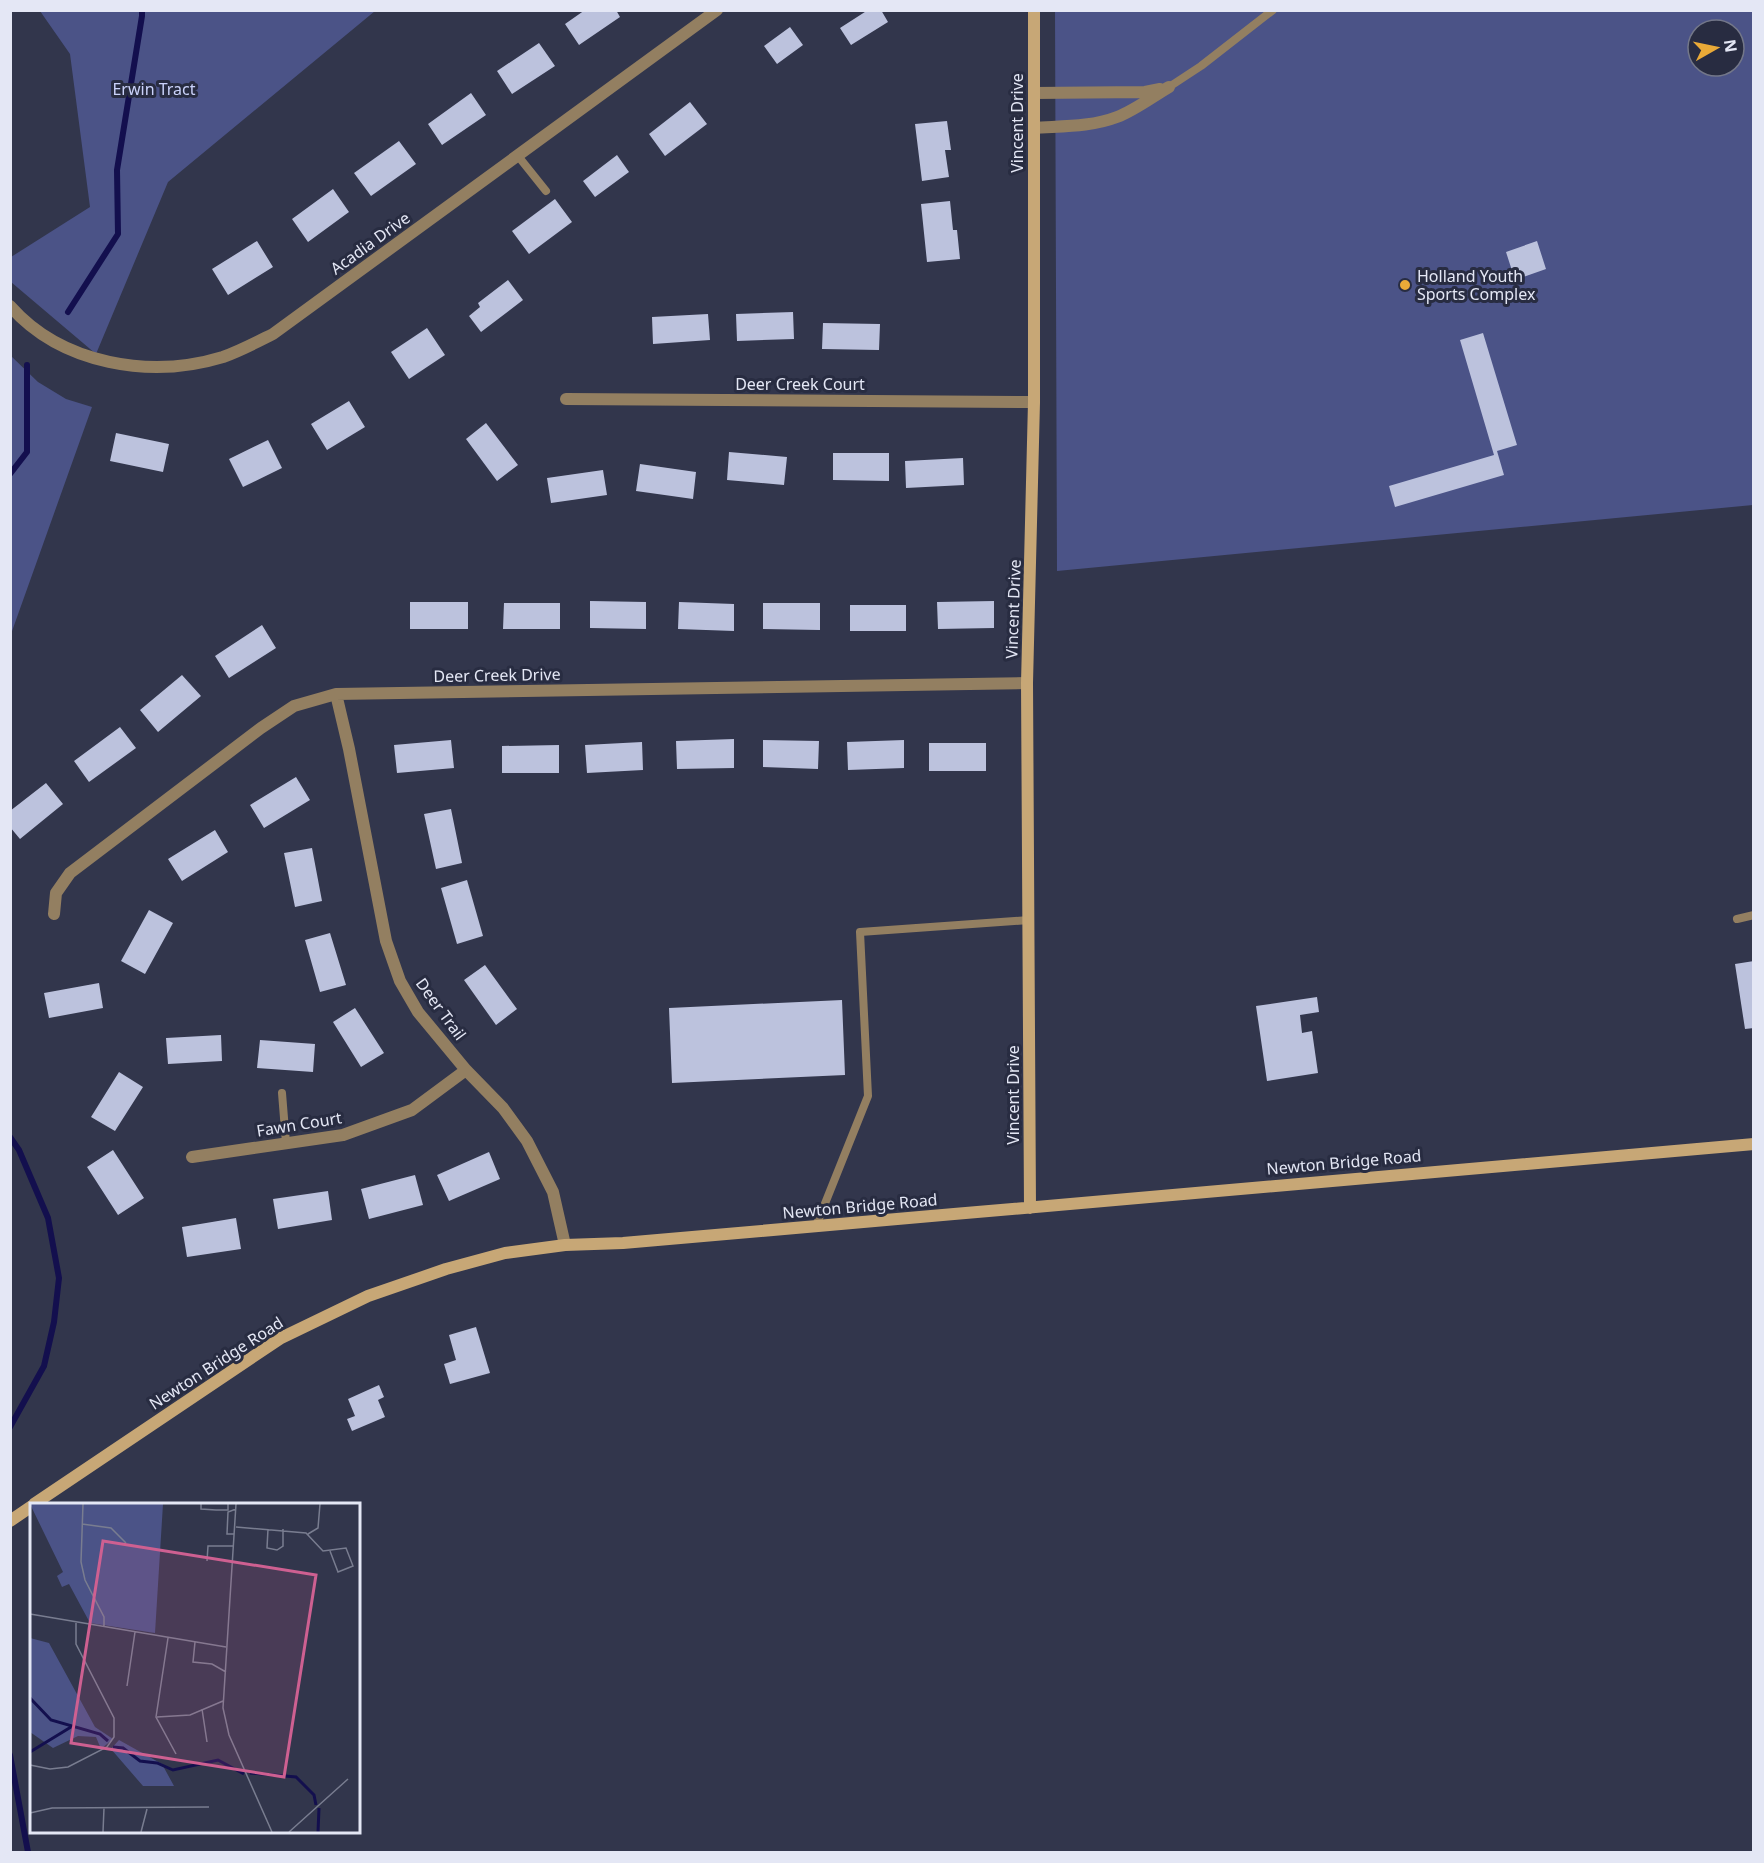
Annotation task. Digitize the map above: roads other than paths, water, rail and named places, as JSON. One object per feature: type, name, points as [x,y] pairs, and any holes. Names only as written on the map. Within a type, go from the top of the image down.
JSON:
[{"type":"main road","name":"Vincent Drive","points":[[1030,1208],[1027,683],[1034,402],[1034,10]]},
{"type":"main road","name":"Newton Bridge Road","points":[[36,1503],[281,1338],[368,1296],[446,1269],[505,1253],[566,1245],[623,1243],[1030,1208],[1330,1179],[1754,1144]]},
{"type":"main road","name":"Newton Bridge Road","points":[[10,1521],[30,1507]]},
{"type":"street","name":"Acadia Drive","points":[[10,306],[40,332],[64,346],[111,363],[166,367],[222,357],[273,334],[717,10]]},
{"type":"street","points":[[1034,93],[1145,92],[1170,87]]},
{"type":"street","points":[[1034,128],[1093,124],[1119,116],[1170,87]]},
{"type":"street","name":"Deer Creek Court","points":[[566,399],[1034,402]]},
{"type":"street","name":"Deer Creek Drive","points":[[54,914],[56,893],[69,873],[261,728],[294,706],[336,694],[1027,683]]},
{"type":"street","name":"Deer Trail","points":[[336,694],[386,940],[400,981],[418,1012],[466,1070],[502,1108],[527,1141],[554,1192],[566,1245]]},
{"type":"street","name":"Fawn Court","points":[[192,1157],[343,1135],[412,1110],[466,1070]]},
{"type":"lane","points":[[1170,87],[1273,10]]},
{"type":"lane","points":[[518,156],[546,191]]},
{"type":"lane","points":[[1737,919],[1754,915]]},
{"type":"lane","points":[[816,1226],[868,1096],[860,932],[1029,920]]},
{"type":"lane","points":[[282,1093],[286,1143]]},
{"type":"waterway","points":[[68,312],[118,234],[117,170],[142,10]]},
{"type":"waterway","points":[[10,474],[27,452],[27,365]]},
{"type":"waterway","points":[[10,1137],[19,1150],[48,1218],[59,1278],[54,1322],[44,1366],[10,1427]]},
{"type":"waterway","points":[[10,1755],[28,1852]]},
{"type":"place","name":"Holland Youth Sports Complex","points":[[1405,285]]},
{"type":"park label","name":"Erwin Tract","points":[[154,89]]}]
